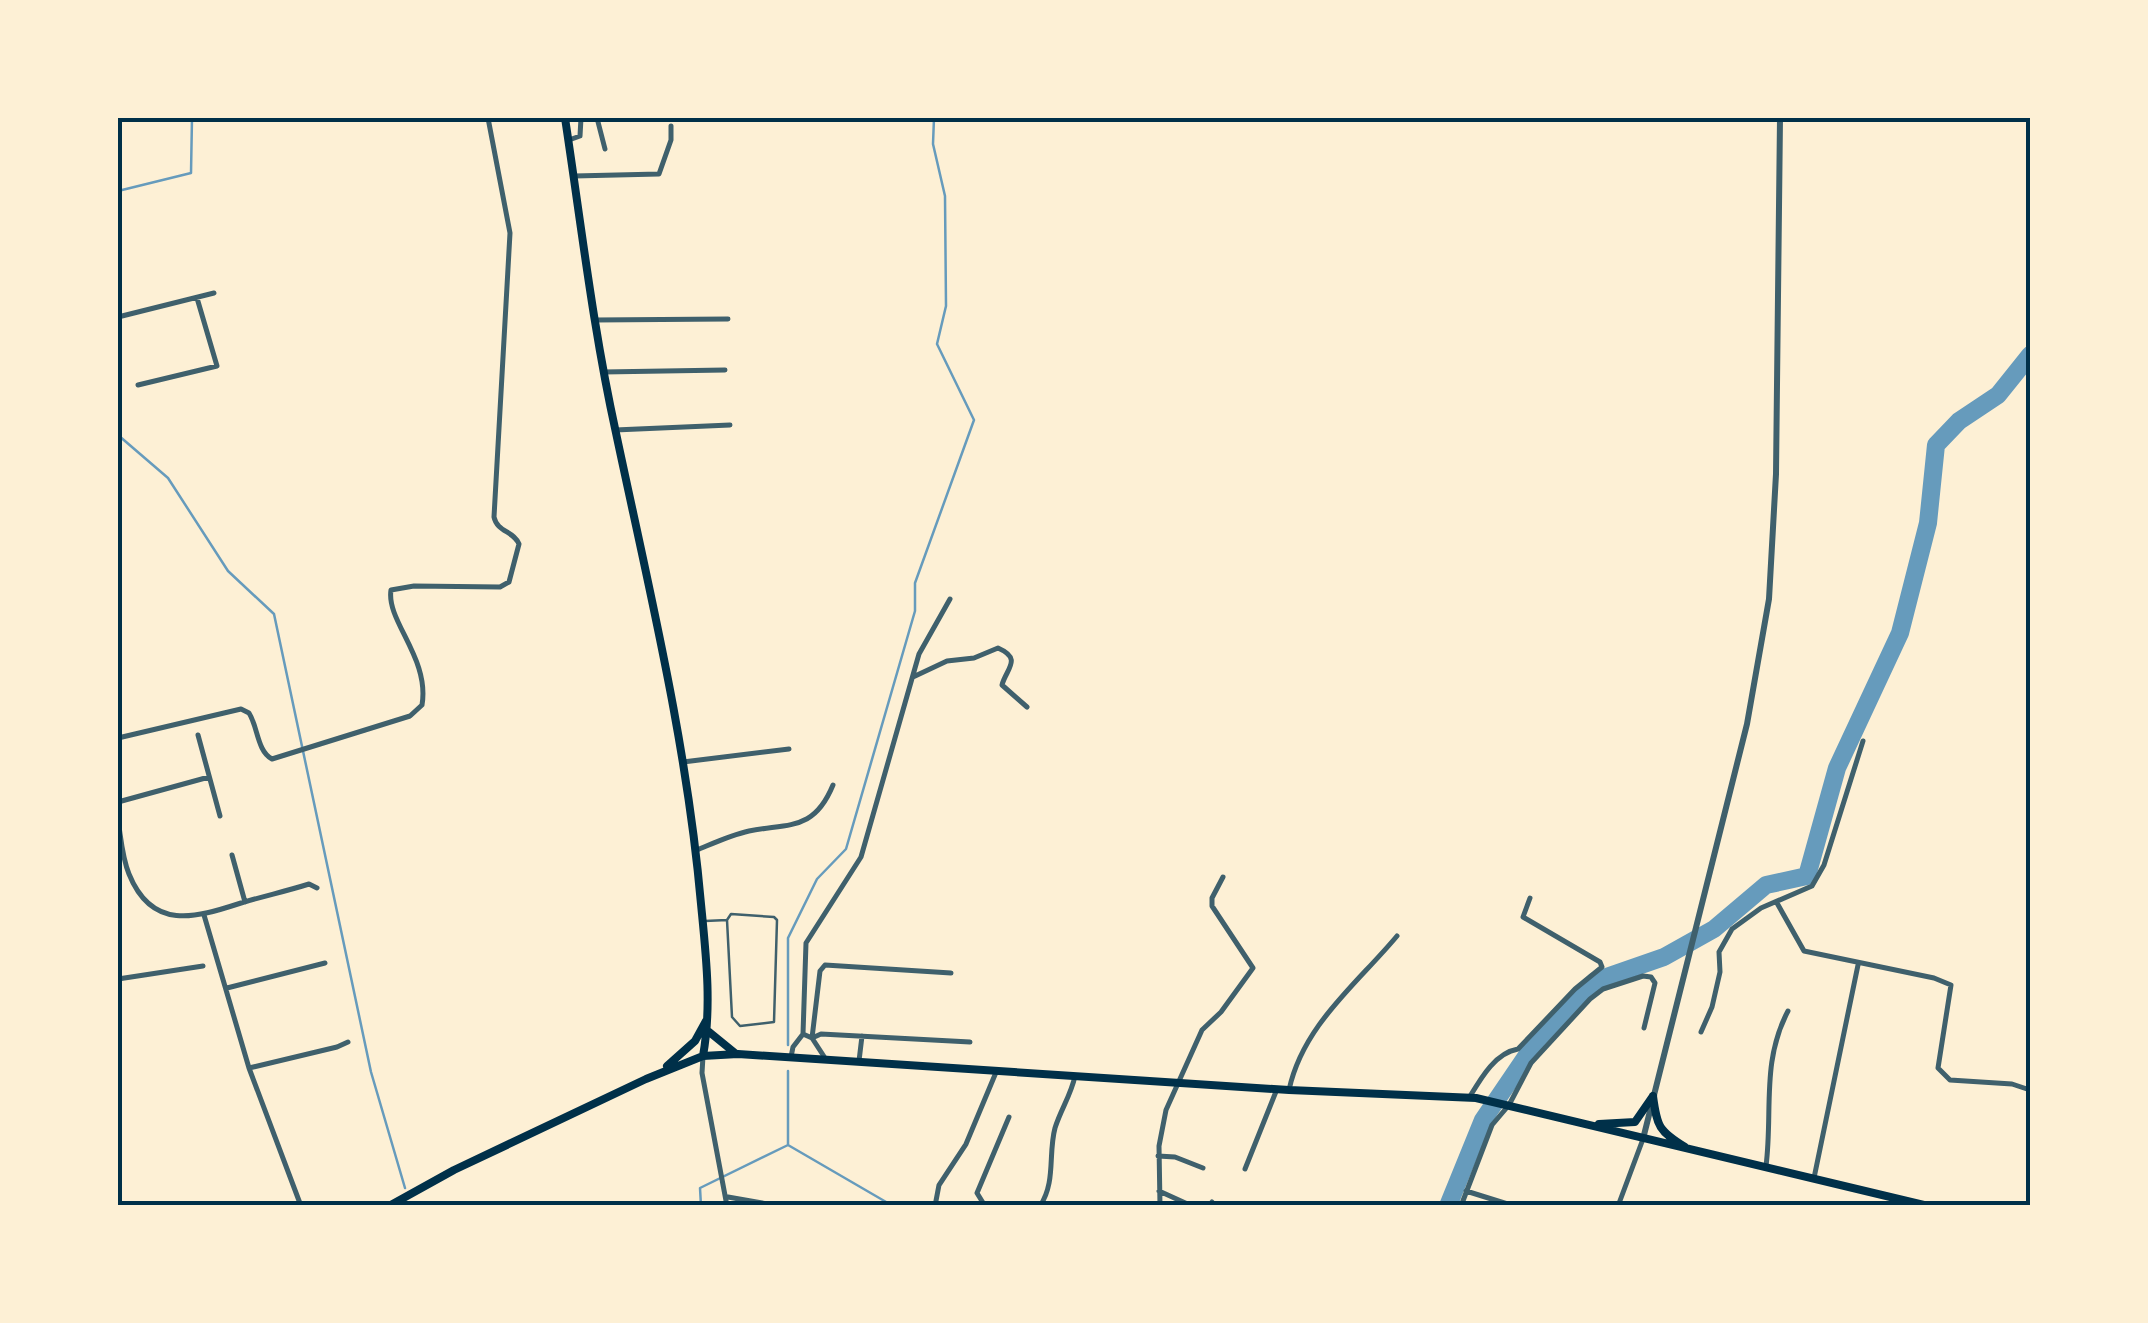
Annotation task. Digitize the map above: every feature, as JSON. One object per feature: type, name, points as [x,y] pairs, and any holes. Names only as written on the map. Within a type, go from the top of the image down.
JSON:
[{"type":"main road","points":[[565,118],[603,372],[660,630],[697,850],[708,1017],[704,1056]]},
{"type":"main road","points":[[646,1079],[676,1061],[695,1042],[708,1017]]},
{"type":"main road","points":[[708,1031],[726,1049],[738,1054]]},
{"type":"main road","points":[[389,1206],[454,1170],[646,1079],[704,1056],[738,1054],[1289,1090],[1473,1098],[1928,1206]]},
{"type":"main road","points":[[1585,1125],[1635,1122],[1653,1096]]},
{"type":"main road","points":[[1653,1096],[1656,1124],[1691,1151]]},
{"type":"street","points":[[118,738],[240,709],[249,713],[266,756],[272,758],[410,716],[422,705],[421,671],[392,606],[391,590],[414,586],[500,587],[508,582],[514,570],[517,539],[498,526],[494,518],[510,233],[488,118]]},
{"type":"street","points":[[568,140],[580,136],[581,118]]},
{"type":"street","points":[[597,118],[605,148]]},
{"type":"street","points":[[1618,1206],[1643,1139],[1747,724],[1769,599],[1776,474],[1780,118]]},
{"type":"street","points":[[574,176],[659,174],[671,140],[670,126]]},
{"type":"street","points":[[118,317],[214,293]]},
{"type":"street","points":[[138,385],[217,366],[197,298]]},
{"type":"street","points":[[595,320],[728,318]]},
{"type":"street","points":[[603,372],[725,370]]},
{"type":"street","points":[[615,430],[730,425]]},
{"type":"street","points":[[790,1057],[803,1034],[806,942],[861,856],[919,654],[950,599]]},
{"type":"street","points":[[911,678],[947,660],[974,658],[998,648],[1006,651],[1011,660],[1002,685],[1027,707]]},
{"type":"street","points":[[198,734],[220,816]]},
{"type":"street","points":[[1701,1032],[1712,1007],[1720,952],[1732,929],[1741,920],[1814,883],[1824,865],[1863,741]]},
{"type":"street","points":[[683,762],[789,749]]},
{"type":"street","points":[[118,802],[210,777]]},
{"type":"street","points":[[697,850],[737,834],[796,824],[818,813],[833,785]]},
{"type":"street","points":[[118,820],[121,864],[154,908],[180,918],[204,915],[310,884],[317,888]]},
{"type":"street","points":[[232,854],[245,902]]},
{"type":"street","points":[[1160,1206],[1158,1156],[1166,1110],[1202,1030],[1253,968],[1212,906],[1223,877]]},
{"type":"street","points":[[1473,1098],[1482,1076],[1506,1051],[1518,1049],[1575,989],[1602,967],[1600,962],[1522,916],[1530,898]]},
{"type":"street","points":[[1776,903],[1804,952],[1934,978],[1950,985],[1938,1068],[1942,1075],[1950,1080],[2012,1084],[2030,1090]]},
{"type":"street","points":[[204,915],[249,1068],[301,1206]]},
{"type":"street","points":[[1289,1090],[1300,1053],[1322,1019],[1397,936]]},
{"type":"street","points":[[226,988],[325,963]]},
{"type":"street","points":[[812,1038],[817,988],[824,965],[951,973]]},
{"type":"street","points":[[1814,1180],[1858,965]]},
{"type":"street","points":[[118,979],[203,966]]},
{"type":"street","points":[[1461,1206],[1492,1125],[1531,1064],[1590,998],[1603,989],[1643,976],[1651,978],[1655,983],[1644,1028]]},
{"type":"street","points":[[1766,1169],[1770,1131],[1766,1094],[1777,1030],[1788,1011]]},
{"type":"street","points":[[803,1034],[812,1038],[825,1058]]},
{"type":"street","points":[[812,1038],[821,1034],[970,1042]]},
{"type":"street","points":[[859,1060],[862,1036]]},
{"type":"street","points":[[249,1068],[348,1042]]},
{"type":"street","points":[[704,1056],[702,1073],[727,1206]]},
{"type":"street","points":[[935,1206],[939,1185],[966,1144],[997,1070]]},
{"type":"street","points":[[1040,1206],[1052,1173],[1056,1124],[1072,1092],[1074,1076]]},
{"type":"street","points":[[1245,1169],[1276,1088]]},
{"type":"street","points":[[985,1206],[978,1193],[1009,1117]]},
{"type":"street","points":[[1158,1156],[1175,1157],[1202,1168]]},
{"type":"street","points":[[1159,1191],[1192,1206]]},
{"type":"street","points":[[1466,1191],[1514,1206]]},
{"type":"street","points":[[726,1194],[779,1206]]},
{"type":"lane","points":[[703,921],[727,920],[732,914],[774,916],[777,920],[774,1022],[740,1026],[732,1017],[727,920]]},
{"type":"waterway","points":[[118,191],[191,173],[192,118]]},
{"type":"waterway","points":[[788,1045],[788,938],[817,879],[846,849],[915,611],[915,583],[974,420],[937,344],[946,306],[945,196],[933,144],[934,118]]},
{"type":"waterway","points":[[1448,1206],[1483,1120],[1538,1039],[1595,981],[1664,957],[1714,929],[1766,885],[1807,876],[1837,768],[1900,633],[1928,523],[1936,445],[1959,421],[1998,395],[2030,355]]},
{"type":"waterway","points":[[118,435],[168,478],[228,571],[274,614],[371,1072],[405,1188]]},
{"type":"waterway","points":[[788,1071],[788,1145]]},
{"type":"waterway","points":[[701,1206],[700,1188],[788,1145],[893,1206]]}]
